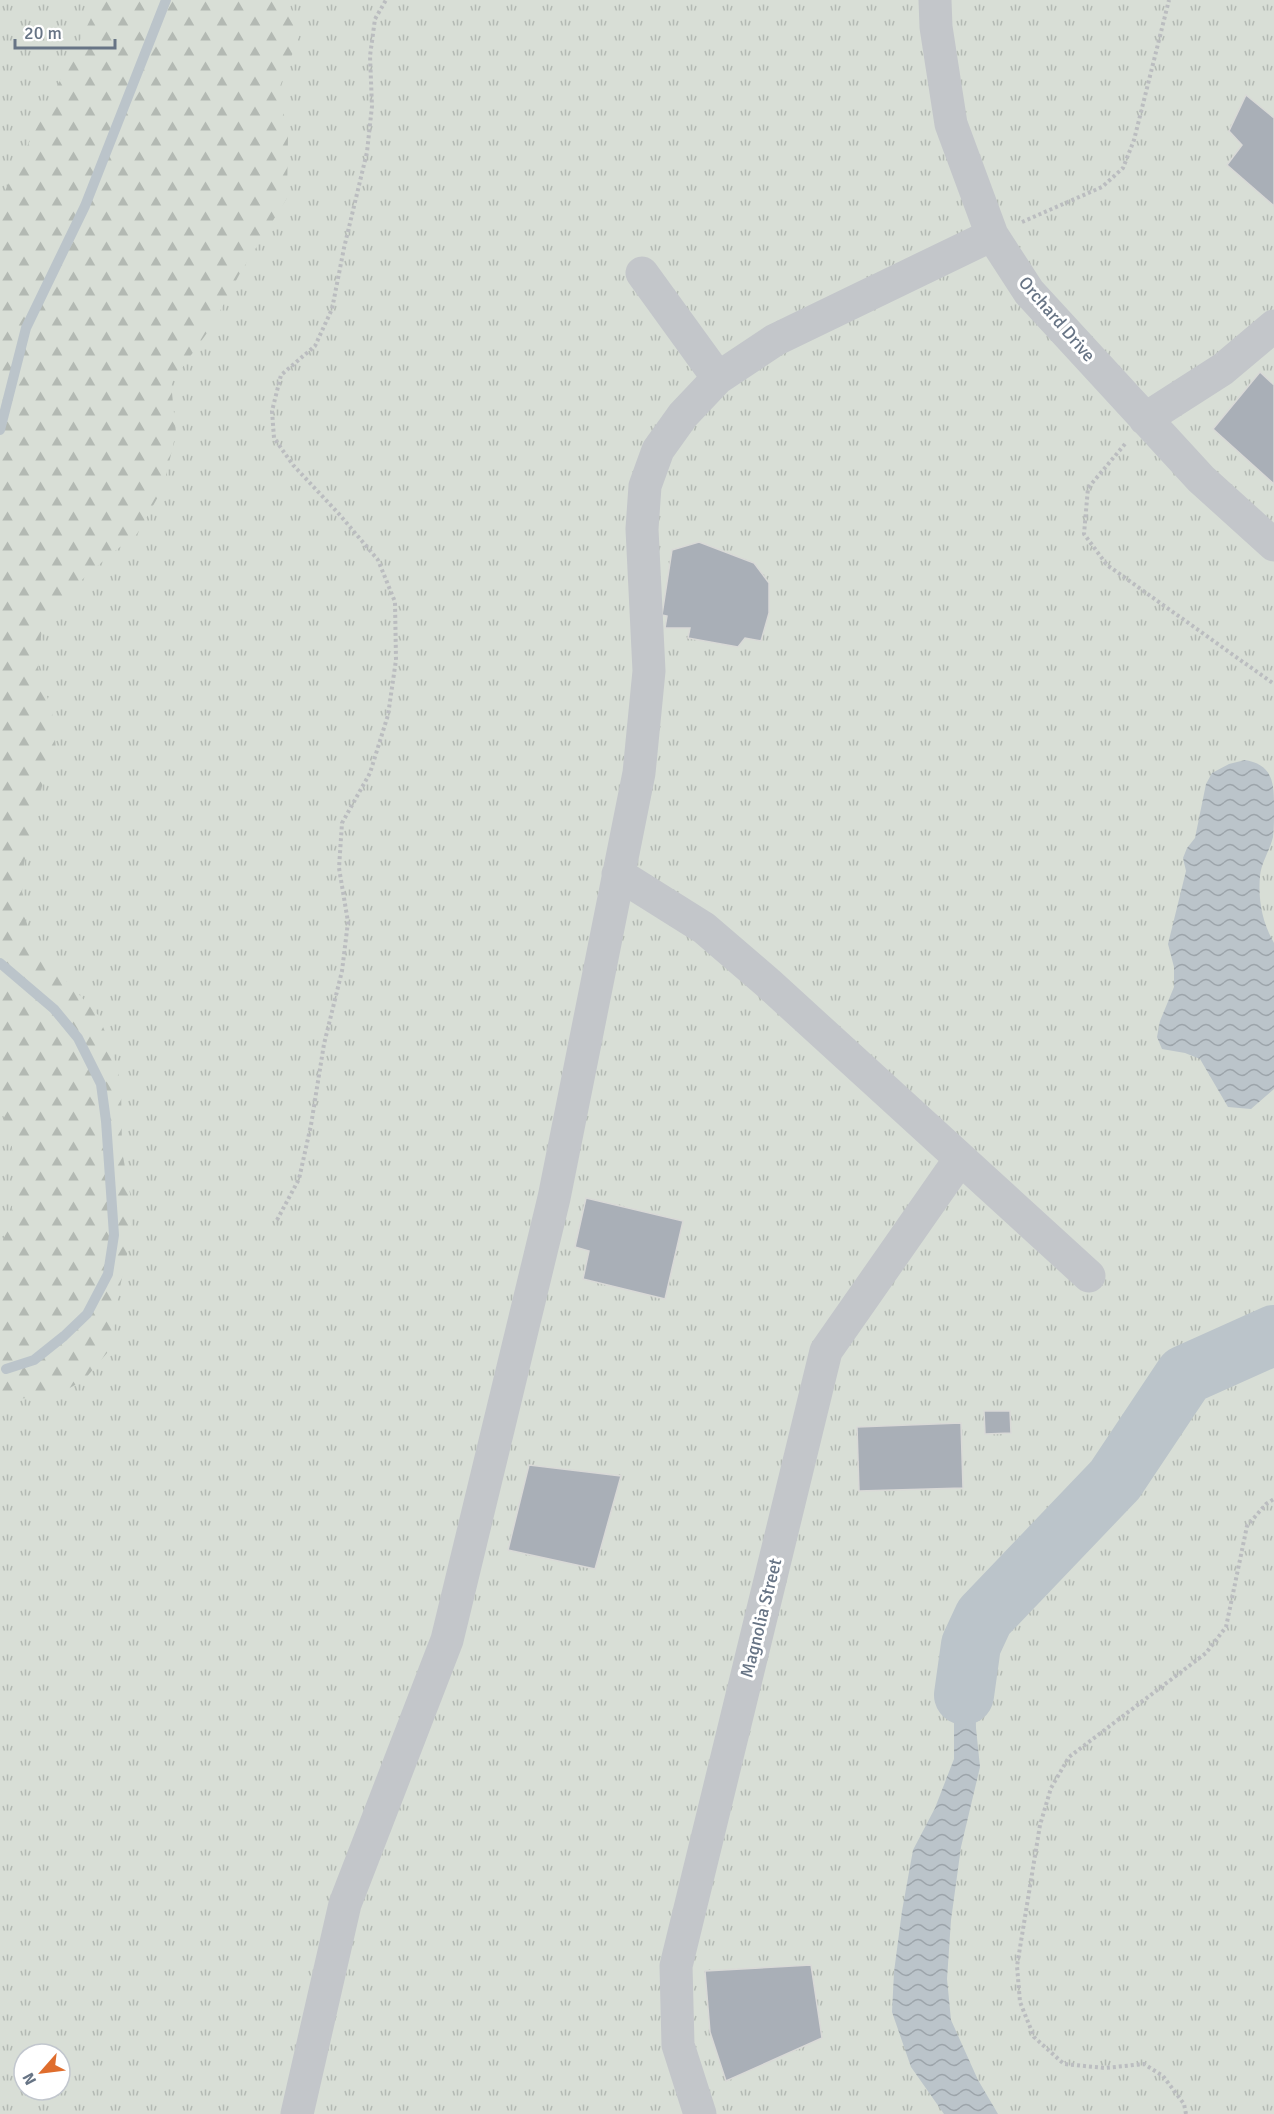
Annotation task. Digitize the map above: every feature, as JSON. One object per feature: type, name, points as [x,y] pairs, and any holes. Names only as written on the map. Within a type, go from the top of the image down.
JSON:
[{"type":"street","name":"Orchard Drive","points":[[935,0],[936,27],[951,123],[992,235],[1029,292],[1201,479],[1274,545]]},
{"type":"street","points":[[297,2114],[345,1904],[447,1640],[554,1198],[639,773],[649,671],[642,529],[645,486],[658,450],[683,415],[718,378],[775,340],[992,235]]},
{"type":"street","points":[[642,273],[718,378]]},
{"type":"street","points":[[1145,419],[1223,369],[1274,326]]},
{"type":"street","points":[[618,874],[704,928],[768,983],[1089,1276]]},
{"type":"street","name":"Magnolia Street","points":[[700,2114],[678,2045],[676,1966],[826,1351],[960,1159]]},
{"type":"path","points":[[277,1220],[299,1179],[311,1125],[324,1044],[342,971],[348,922],[339,868],[342,823],[370,773],[388,715],[396,660],[395,602],[378,560],[293,465],[274,438],[272,411],[281,375],[315,345],[332,309],[346,236],[367,152],[372,106],[370,56],[375,19],[386,0]]},
{"type":"path","points":[[992,235],[1102,187],[1123,168],[1134,140],[1169,0]]},
{"type":"path","points":[[1145,419],[1088,488],[1084,534],[1107,566],[1274,684]]},
{"type":"path","points":[[1186,2114],[1184,2104],[1162,2076],[1144,2064],[1105,2068],[1064,2064],[1034,2037],[1020,2002],[1017,1966],[1040,1825],[1051,1788],[1068,1756],[1206,1653],[1226,1627],[1247,1526],[1266,1504],[1274,1499]]},
{"type":"green space","points":[[0,0],[1274,0],[1274,2114],[0,2114]]},
{"type":"green space","points":[[100,0],[288,0],[300,34],[279,89],[288,136],[287,198],[239,275],[212,326],[171,383],[176,433],[163,488],[137,534],[74,587],[42,626],[38,668],[52,712],[56,749],[42,786],[24,863],[21,907],[35,947],[98,1015],[111,1046],[121,1084],[122,1151],[133,1210],[127,1255],[116,1305],[113,1346],[84,1380],[55,1396],[0,1400],[0,1383],[8,1374],[5,1364],[0,1360],[0,1249],[18,1183],[11,1141],[0,1105],[0,201]]},
{"type":"water","points":[[1245,760],[1262,766],[1267,771],[1272,784],[1274,800],[1273,837],[1260,876],[1260,902],[1274,943],[1274,1089],[1251,1109],[1228,1107],[1200,1059],[1185,1053],[1162,1049],[1157,1037],[1160,1021],[1174,987],[1174,967],[1168,944],[1186,871],[1183,858],[1195,838],[1206,784],[1212,773],[1229,764]]},
{"type":"water","points":[[984,1617],[974,1646],[976,1728],[980,1767],[961,1847],[951,1920],[947,1979],[951,2020],[978,2080],[998,2114],[944,2114],[911,2067],[892,2012],[894,1972],[913,1850],[935,1808],[954,1759],[954,1698],[967,1644]]},
{"type":"building","points":[[1246,95],[1274,118],[1274,206],[1227,165],[1242,145],[1229,131]]},
{"type":"building","points":[[1260,372],[1274,385],[1274,484],[1213,429]]},
{"type":"building","points":[[699,542],[754,563],[769,583],[769,613],[761,641],[745,638],[738,647],[688,638],[690,628],[665,628],[667,616],[662,615],[672,550]]},
{"type":"building","points":[[586,1198],[683,1221],[665,1299],[583,1279],[589,1251],[575,1247]]},
{"type":"building","points":[[984,1411],[1010,1411],[1011,1433],[985,1434]]},
{"type":"building","points":[[961,1423],[963,1488],[859,1491],[857,1427]]},
{"type":"building","points":[[529,1465],[621,1476],[595,1569],[508,1550]]},
{"type":"building","points":[[811,1965],[822,2038],[726,2081],[710,2032],[705,1971]]},
{"type":"waterway","points":[[0,430],[26,328],[85,206],[166,0]]},
{"type":"waterway","points":[[0,963],[54,1009],[78,1038],[101,1084],[106,1121],[114,1235],[108,1274],[87,1314],[34,1360],[6,1369]]},
{"type":"waterway","points":[[964,1695],[971,1645],[984,1617],[1115,1480],[1185,1375],[1274,1335]]}]
